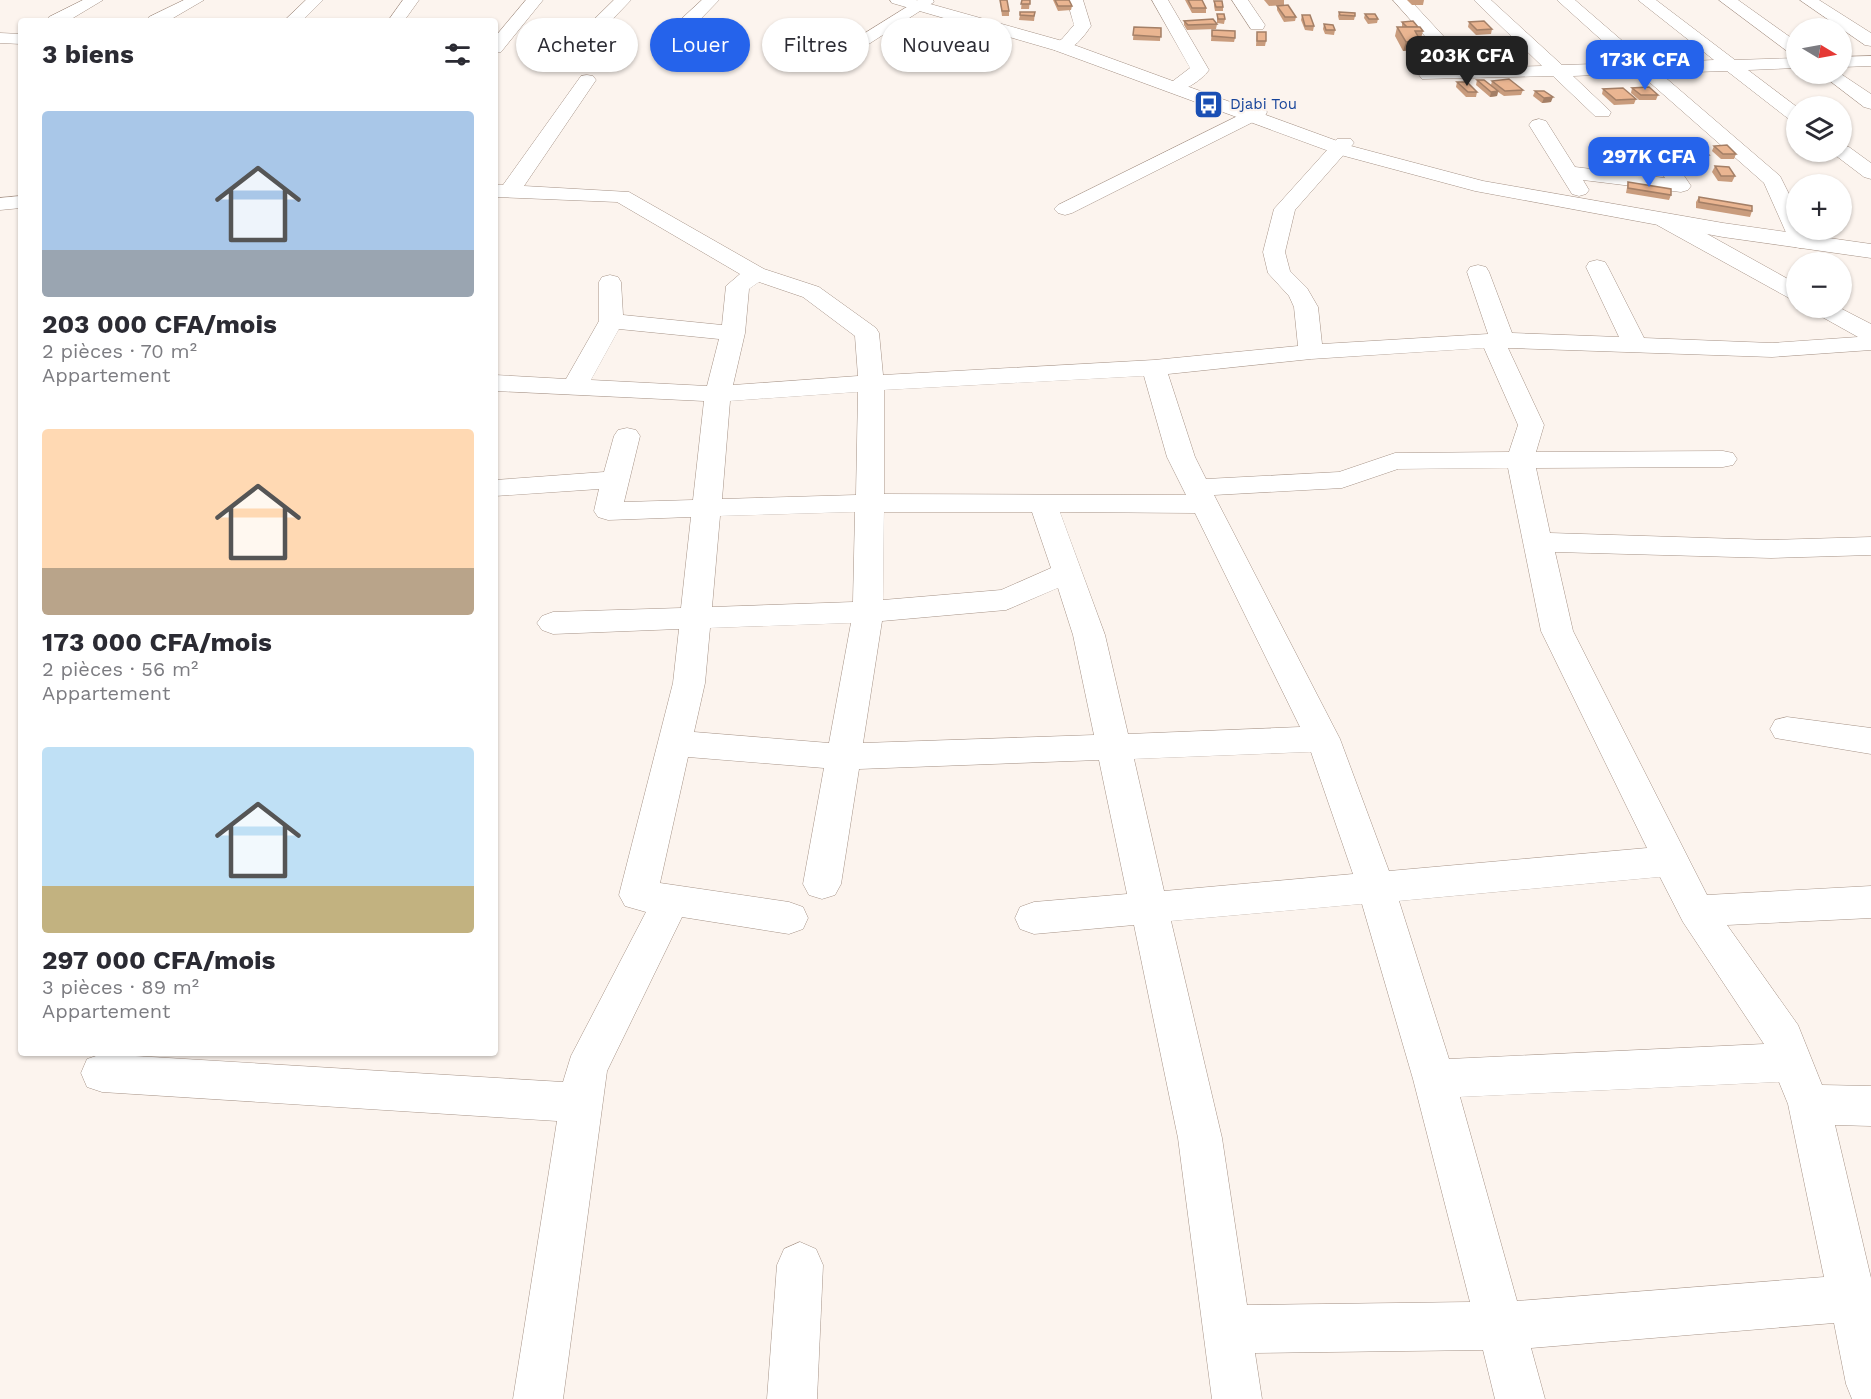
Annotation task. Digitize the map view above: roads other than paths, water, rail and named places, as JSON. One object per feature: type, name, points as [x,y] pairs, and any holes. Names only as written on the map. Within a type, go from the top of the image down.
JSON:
[{"type":"street","points":[[61,18],[94,0]]},
{"type":"street","points":[[161,18],[196,0]]},
{"type":"street","points":[[295,18],[315,0]]},
{"type":"street","points":[[398,18],[411,0]]},
{"type":"street","points":[[498,44],[535,0]]},
{"type":"street","points":[[605,18],[623,0]]},
{"type":"street","points":[[692,18],[711,0]]},
{"type":"street","points":[[898,0],[921,3],[1064,45],[1341,146],[1482,187],[1723,223],[1786,235]]},
{"type":"street","points":[[1064,45],[1083,26],[1075,0]]},
{"type":"street","points":[[1160,0],[1200,70],[1177,85]]},
{"type":"street","points":[[1240,0],[1257,25]]},
{"type":"street","points":[[1401,0],[1468,74]]},
{"type":"street","points":[[1482,0],[1602,112]]},
{"type":"street","points":[[1565,0],[1773,180],[1786,210]]},
{"type":"street","points":[[1646,0],[1786,108]]},
{"type":"street","points":[[1727,0],[1786,42]]},
{"type":"street","points":[[1808,0],[1871,41]]},
{"type":"street","points":[[869,36],[921,3]]},
{"type":"street","points":[[0,38],[18,39]]},
{"type":"street","points":[[1852,62],[1871,61]]},
{"type":"street","points":[[1428,75],[1786,63]]},
{"type":"street","points":[[502,191],[587,80]]},
{"type":"street","points":[[1844,84],[1871,103]]},
{"type":"street","points":[[1065,209],[1254,114]]},
{"type":"street","points":[[1539,124],[1586,202],[1665,220],[1786,235]]},
{"type":"street","points":[[1568,172],[1681,186],[1653,144]]},
{"type":"street","points":[[1311,352],[1306,307],[1299,293],[1279,273],[1274,252],[1285,209],[1341,146]]},
{"type":"street","points":[[1852,159],[1871,173]]},
{"type":"street","points":[[502,191],[622,196],[756,274],[811,292],[867,333],[871,382],[868,612],[822,884]]},
{"type":"street","points":[[0,204],[18,202]]},
{"type":"street","points":[[1665,220],[1786,287]]},
{"type":"street","points":[[1815,240],[1871,250]]},
{"type":"street","points":[[1834,240],[1871,243]]},
{"type":"street","points":[[1597,267],[1635,345]]},
{"type":"street","points":[[1478,272],[1498,341],[1531,425],[1520,460],[1557,631],[1696,910],[1783,1038],[1809,1104],[1871,1384]]},
{"type":"street","points":[[756,274],[738,286],[733,333],[718,394],[689,683],[638,895],[789,918]]},
{"type":"street","points":[[574,387],[611,321],[610,282]]},
{"type":"street","points":[[1841,318],[1871,334]]},
{"type":"street","points":[[611,321],[733,333]]},
{"type":"street","points":[[498,383],[718,394],[871,382],[1154,368],[1311,352],[1498,341],[1772,350],[1871,343]]},
{"type":"street","points":[[1154,368],[1181,458],[1323,739],[1376,887],[1434,1079],[1520,1399]]},
{"type":"street","points":[[627,436],[608,511],[870,503],[1043,503],[1200,496],[1342,480],[1395,461],[1723,459]]},
{"type":"street","points":[[498,488],[616,480]]},
{"type":"street","points":[[1043,503],[1089,635],[1200,1138],[1237,1399]]},
{"type":"street","points":[[1539,542],[1771,549],[1871,546]]},
{"type":"street","points":[[553,623],[868,612],[1006,600],[1067,572]]},
{"type":"street","points":[[1787,729],[1871,741]]},
{"type":"street","points":[[675,743],[844,757],[1323,739]]},
{"type":"street","points":[[1034,918],[1672,861]]},
{"type":"street","points":[[537,1399],[586,1070],[671,900]]},
{"type":"street","points":[[1696,910],[1871,902]]},
{"type":"street","points":[[1434,1079],[1792,1062]]},
{"type":"street","points":[[102,1073],[582,1103]]},
{"type":"street","points":[[1809,1104],[1871,1106]]},
{"type":"street","points":[[792,1399],[800,1265]]},
{"type":"street","points":[[1227,1329],[1501,1326],[1852,1298]]},
{"type":"place","name":"Djabi Tou","points":[[1209,104]]}]
